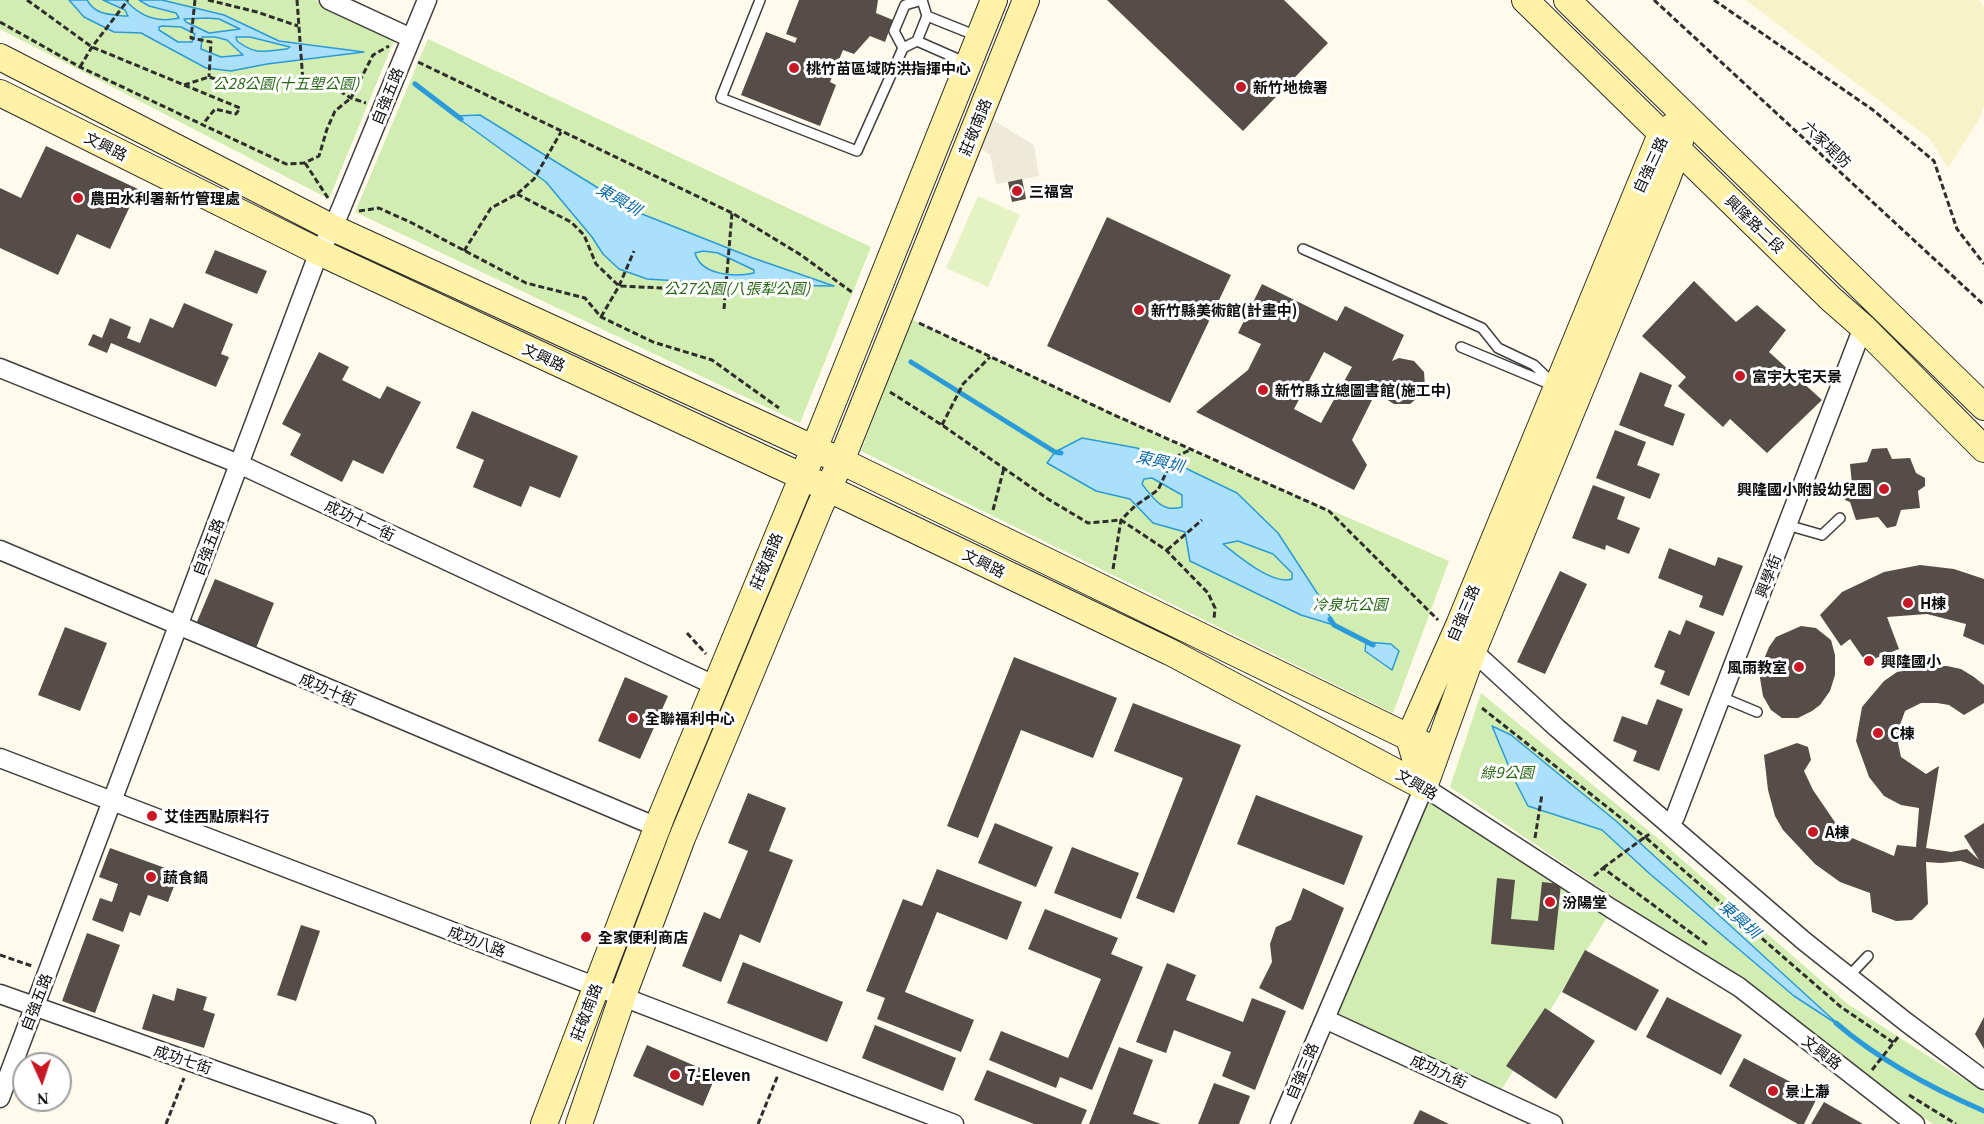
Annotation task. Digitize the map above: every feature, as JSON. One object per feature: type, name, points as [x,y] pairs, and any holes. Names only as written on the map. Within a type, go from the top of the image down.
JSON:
[{"type":"street","points":[[328,0],[411,38]]},
{"type":"street","name":"自強五路","points":[[0,1098],[319,252],[333,228],[427,0]]},
{"type":"street","name":"莊敬南路","points":[[544,1124],[657,827],[714,685],[814,449],[994,0]]},
{"type":"street","name":"莊敬南路","points":[[579,1124],[622,998],[682,838],[827,488],[841,461],[1026,0]]},
{"type":"street","name":"興隆路二段","points":[[1525,0],[1831,299],[1863,327],[1984,449]]},
{"type":"street","name":"興隆路二段","points":[[1567,0],[1984,407]]},
{"type":"street","name":"文興路","points":[[0,57],[333,228],[841,461],[1437,751]]},
{"type":"street","name":"文興路","points":[[0,93],[319,252],[827,488],[1170,652],[1424,787],[1612,909],[1739,987],[1915,1124]]},
{"type":"street","name":"自強三路","points":[[1280,1124],[1424,787],[1437,751],[1463,644],[1557,387],[1670,141],[1686,117]]},
{"type":"street","name":"自強三路","points":[[1409,738],[1463,644],[1670,141]]},
{"type":"street","name":"興學街","points":[[1668,822],[1675,817],[1863,327]]},
{"type":"street","name":"成功十一街","points":[[0,368],[239,464],[714,685]]},
{"type":"street","name":"成功十街","points":[[0,550],[657,827]]},
{"type":"street","points":[[1463,644],[1804,941],[1984,1080]]},
{"type":"street","points":[[1409,738],[1424,787]]},
{"type":"street","name":"成功八路","points":[[0,758],[954,1124]]},
{"type":"street","name":"成功七街","points":[[0,994],[366,1124]]},
{"type":"street","name":"成功九街","points":[[1325,1019],[1553,1124]]},
{"type":"lane","points":[[760,0],[721,98],[858,151],[903,48],[917,41],[927,16],[922,0],[905,5],[894,31],[903,48]]},
{"type":"lane","points":[[927,16],[979,37]]},
{"type":"lane","points":[[917,41],[969,64]]},
{"type":"lane","points":[[1303,249],[1482,328],[1498,348],[1534,365],[1557,387]]},
{"type":"lane","points":[[1461,347],[1557,387]]},
{"type":"lane","points":[[1788,525],[1822,535],[1840,518]]},
{"type":"lane","points":[[1721,697],[1757,712]]},
{"type":"lane","points":[[1849,976],[1868,956]]},
{"type":"path","points":[[27,0],[92,47],[240,108],[236,114],[215,108],[203,125]]},
{"type":"path","points":[[81,67],[103,31],[128,0]]},
{"type":"path","points":[[195,0],[191,38],[211,42],[209,77]]},
{"type":"path","points":[[208,0],[257,12],[298,26]]},
{"type":"path","points":[[297,0],[303,82]]},
{"type":"path","name":"六家堤防","points":[[1654,0],[1984,305]]},
{"type":"path","points":[[1714,0],[1873,110],[1934,161],[1957,229],[1984,264]]},
{"type":"path","points":[[0,22],[81,67],[285,164],[304,163],[319,156],[335,111],[351,98],[373,55],[394,43],[411,38],[418,62],[732,213],[801,255],[853,293]]},
{"type":"path","points":[[182,86],[209,77],[238,86],[320,79],[351,98],[367,104]]},
{"type":"path","points":[[464,251],[491,207],[517,194],[534,179],[561,131]]},
{"type":"path","points":[[304,163],[329,199]]},
{"type":"path","points":[[517,194],[571,222],[584,235],[596,264],[619,286],[726,291]]},
{"type":"path","points":[[355,212],[378,208],[412,222],[526,283],[585,298],[601,317],[653,342],[712,360],[781,409]]},
{"type":"path","points":[[724,309],[732,213]]},
{"type":"path","points":[[601,317],[619,286],[634,251]]},
{"type":"path","points":[[911,320],[1191,450],[1329,511],[1463,644]]},
{"type":"path","points":[[942,425],[963,384],[990,357]]},
{"type":"path","points":[[884,389],[942,425],[1047,499],[1088,523],[1121,520],[1166,550],[1208,593],[1215,609],[1214,624]]},
{"type":"path","points":[[1112,574],[1121,520],[1135,506],[1158,490],[1173,458],[1191,450]]},
{"type":"path","points":[[992,515],[1004,468]]},
{"type":"path","points":[[1166,550],[1202,520]]},
{"type":"path","points":[[687,633],[710,658]]},
{"type":"path","points":[[1482,708],[1645,837],[1840,1007],[1894,1044],[1869,1074]]},
{"type":"path","points":[[1537,826],[1542,794]]},
{"type":"path","points":[[1603,868],[1668,822]]},
{"type":"path","points":[[0,955],[47,972]]},
{"type":"path","points":[[758,1124],[784,1059]]},
{"type":"path","points":[[166,1124],[190,1062]]},
{"type":"path","points":[[1908,1094],[1956,1124]]},
{"type":"shaded area","points":[[1746,0],[1979,0],[1984,7],[1984,104],[1980,118],[1948,168],[1930,139]]},
{"type":"shaded area","points":[[993,120],[1034,145],[1039,176],[996,184],[990,154],[981,149]]},
{"type":"green space","name":"公28公園(十五塱公園)","points":[[0,0],[315,0],[395,38],[329,199],[0,29]]},
{"type":"green space","name":"公27公園(八張犁公園)","points":[[428,39],[871,247],[800,423],[355,212]]},
{"type":"green space","points":[[978,196],[1020,215],[988,287],[946,268]]},
{"type":"green space","name":"冷泉坑公園","points":[[911,319],[1191,450],[1449,561],[1393,713],[861,451]]},
{"type":"green space","name":"綠9公園","points":[[1481,693],[1655,836],[1849,1005],[1984,1092],[1984,1124],[1933,1124],[1852,1068],[1765,999],[1450,787]]},
{"type":"green space","points":[[1424,787],[1612,909],[1497,1097],[1325,1019]]},
{"type":"water","points":[[69,0],[87,0],[94,9],[103,13],[128,16],[125,10],[103,0],[125,0],[137,11],[156,19],[179,18],[176,13],[149,6],[139,0],[162,0],[224,15],[279,41],[364,52],[267,64],[231,71],[206,68],[141,33],[114,32],[84,17]],"holes":[[[184,19],[219,19],[240,29],[209,33]],[[159,27],[181,27],[195,34],[192,42],[178,42],[159,30]],[[202,37],[227,40],[243,55],[221,57],[201,49]],[[236,37],[250,37],[290,47],[256,51],[237,41]]]},
{"type":"water","points":[[480,115],[637,212],[753,258],[834,286],[742,285],[647,279],[619,269],[603,254],[592,237],[546,182],[455,116]],"holes":[[[703,251],[718,253],[754,270],[754,273],[738,275],[720,273],[704,266],[695,253]]]},
{"type":"water","points":[[1082,438],[1137,448],[1237,493],[1278,533],[1321,599],[1334,625],[1301,615],[1190,561],[1185,532],[1153,523],[1130,499],[1096,491],[1047,463],[1055,452]],"holes":[[[1152,478],[1182,495],[1182,507],[1169,508],[1154,499],[1142,484],[1144,479]],[[1238,541],[1273,554],[1292,573],[1292,579],[1284,580],[1266,574],[1223,544]]]},
{"type":"water","points":[[1366,642],[1391,644],[1399,651],[1392,670],[1365,651]]},
{"type":"water","points":[[1492,726],[1511,735],[1616,821],[1840,1026],[1794,996],[1650,874],[1602,830],[1528,806]]},
{"type":"building","name":"桃竹苗區域防洪指揮中心","points":[[799,0],[878,0],[876,13],[893,20],[885,42],[870,36],[854,54],[843,50],[830,82],[836,85],[820,126],[741,95],[766,32],[795,43],[797,38],[786,34]]},
{"type":"building","name":"新竹地檢署","points":[[1107,0],[1284,0],[1328,43],[1243,131]]},
{"type":"building","name":"農田水利署新竹管理處","points":[[46,146],[138,189],[110,249],[77,234],[58,275],[0,248],[0,188],[21,198]]},
{"type":"building","name":"三福宮","points":[[1022,179],[1026,199],[1012,202],[1008,182]]},
{"type":"building","name":"新竹縣美術館(計畫中)","points":[[1107,217],[1231,275],[1170,403],[1047,346]]},
{"type":"building","points":[[215,250],[267,271],[257,294],[205,273]]},
{"type":"building","name":"富宇大宅天景","points":[[1694,281],[1736,322],[1757,305],[1786,330],[1769,352],[1822,400],[1767,453],[1730,419],[1723,427],[1678,386],[1686,377],[1642,336]]},
{"type":"building","name":"新竹縣立總圖書館(施工中)","points":[[1262,284],[1337,321],[1345,306],[1404,335],[1392,361],[1399,358],[1414,361],[1424,372],[1425,387],[1422,394],[1410,404],[1394,404],[1386,399],[1379,386],[1352,440],[1367,465],[1354,490],[1196,412],[1248,370],[1261,344],[1238,333]],"holes":[[[1324,352],[1352,367],[1321,423],[1294,409]]]},
{"type":"building","points":[[184,303],[233,324],[221,354],[229,357],[216,387],[111,343],[107,353],[88,345],[93,334],[102,338],[110,318],[131,327],[127,338],[140,343],[150,318],[173,328]]},
{"type":"building","points":[[319,352],[349,367],[342,380],[380,399],[387,386],[421,402],[383,474],[353,460],[342,482],[290,455],[301,434],[282,424]]},
{"type":"building","points":[[1640,372],[1672,385],[1664,406],[1685,414],[1673,446],[1619,425]]},
{"type":"building","points":[[472,411],[578,456],[560,498],[530,486],[521,507],[473,487],[484,460],[456,448]]},
{"type":"building","points":[[1615,430],[1646,442],[1637,465],[1660,474],[1650,499],[1596,478]]},
{"type":"building","name":"興隆國小附設幼兒園","points":[[1887,448],[1892,459],[1910,458],[1916,473],[1925,478],[1925,486],[1918,491],[1920,508],[1901,510],[1896,526],[1887,528],[1878,517],[1856,520],[1850,502],[1845,500],[1843,491],[1852,484],[1850,464],[1867,462],[1872,449]]},
{"type":"building","points":[[1593,485],[1625,497],[1617,519],[1640,528],[1629,554],[1606,545],[1605,550],[1572,538]]},
{"type":"building","points":[[1669,548],[1715,566],[1718,557],[1743,566],[1723,616],[1699,607],[1703,596],[1658,578]]},
{"type":"building","name":"H棟","points":[[1920,565],[1954,569],[1984,579],[1984,645],[1963,636],[1966,624],[1927,614],[1887,617],[1899,649],[1866,662],[1850,639],[1841,646],[1820,615],[1842,592],[1884,572]]},
{"type":"building","points":[[1560,571],[1587,584],[1545,674],[1517,662]]},
{"type":"building","points":[[215,579],[274,603],[256,648],[196,624]]},
{"type":"building","points":[[1686,620],[1715,632],[1689,696],[1660,684],[1665,671],[1654,667],[1669,630],[1680,635]]},
{"type":"building","name":"風雨教室","points":[[1801,626],[1816,628],[1831,640],[1835,655],[1835,675],[1830,691],[1820,705],[1798,718],[1782,718],[1771,710],[1763,696],[1760,678],[1764,659],[1776,637]]},
{"type":"building","points":[[65,627],[107,643],[80,711],[38,695]]},
{"type":"building","points":[[1014,657],[1117,698],[1093,758],[1021,730],[978,838],[947,826]]},
{"type":"building","points":[[1933,666],[1961,669],[1974,677],[1984,685],[1984,703],[1964,715],[1949,705],[1937,703],[1921,703],[1905,711],[1900,725],[1898,743],[1901,757],[1926,774],[1939,766],[1926,848],[1951,852],[1967,849],[1979,860],[1964,836],[1984,823],[1984,869],[1961,861],[1926,862],[1928,904],[1912,920],[1896,921],[1872,912],[1870,893],[1840,882],[1815,864],[1783,830],[1775,816],[1768,790],[1764,755],[1797,743],[1808,747],[1811,760],[1804,771],[1813,790],[1843,834],[1894,856],[1897,845],[1916,847],[1919,808],[1901,805],[1884,796],[1869,777],[1856,741],[1862,707],[1884,681],[1897,672]]},
{"type":"building","name":"全聯福利中心","points":[[625,677],[668,696],[640,759],[598,741]]},
{"type":"building","points":[[1657,699],[1683,709],[1659,771],[1633,761],[1637,751],[1613,741],[1622,716],[1647,725]]},
{"type":"building","points":[[1133,703],[1241,745],[1174,913],[1136,898],[1183,778],[1114,751]]},
{"type":"building","points":[[748,793],[786,808],[769,851],[793,860],[760,943],[740,934],[721,982],[682,966],[704,912],[720,919],[748,851],[728,843]]},
{"type":"building","points":[[1256,795],[1363,836],[1344,885],[1237,844]]},
{"type":"building","points":[[995,823],[1053,847],[1036,887],[978,863]]},
{"type":"building","points":[[1072,847],[1139,873],[1121,919],[1054,893]]},
{"type":"building","points":[[110,848],[179,873],[168,902],[148,895],[140,916],[130,912],[123,932],[92,920],[100,898],[112,902],[118,884],[99,877]]},
{"type":"building","points":[[937,869],[1022,902],[1007,940],[937,912],[905,992],[974,1020],[961,1052],[877,1019],[885,998],[866,991],[903,899],[922,906]]},
{"type":"building","name":"汾陽堂","points":[[1497,878],[1515,880],[1511,919],[1538,921],[1542,882],[1561,884],[1554,950],[1491,944]]},
{"type":"building","points":[[1303,888],[1344,908],[1303,1010],[1259,988],[1272,962],[1270,944],[1276,927],[1291,920]]},
{"type":"building","points":[[1045,909],[1118,938],[1111,954],[1143,967],[1092,1090],[1060,1077],[1056,1088],[989,1060],[1001,1031],[1068,1058],[1101,979],[1028,949]]},
{"type":"building","points":[[301,925],[320,931],[296,1001],[277,995]]},
{"type":"building","points":[[87,933],[120,945],[95,1013],[62,1001]]},
{"type":"building","points":[[1585,950],[1659,990],[1636,1031],[1562,992]]},
{"type":"building","points":[[743,962],[843,1002],[827,1042],[727,1003]]},
{"type":"building","points":[[1167,963],[1196,975],[1186,1000],[1243,1022],[1252,998],[1286,1011],[1255,1090],[1222,1076],[1231,1052],[1174,1030],[1166,1053],[1136,1042]]},
{"type":"building","points":[[177,988],[207,997],[203,1010],[215,1014],[204,1048],[142,1029],[153,994],[174,1001]]},
{"type":"building","points":[[1667,997],[1742,1035],[1721,1075],[1646,1037]]},
{"type":"building","points":[[1545,1008],[1595,1041],[1556,1099],[1506,1066]]},
{"type":"building","points":[[1984,1017],[1984,1049],[1975,1034]]},
{"type":"building","points":[[875,1025],[956,1058],[943,1091],[862,1058]]},
{"type":"building","name":"7-Eleven","points":[[647,1045],[716,1075],[703,1106],[633,1076]]},
{"type":"building","points":[[1119,1047],[1153,1060],[1133,1114],[1161,1124],[1089,1124]]},
{"type":"building","name":"景上瀞","points":[[1744,1058],[1818,1096],[1804,1124],[1798,1124],[1729,1086]]},
{"type":"building","points":[[987,1070],[1087,1110],[1081,1124],[1034,1124],[974,1100]]},
{"type":"building","points":[[1214,1083],[1250,1096],[1239,1124],[1198,1124]]},
{"type":"building","points":[[1824,1102],[1863,1124],[1811,1124]]},
{"type":"building","points":[[1420,1110],[1449,1124],[1413,1124]]},
{"type":"waterway","name":"東興圳","points":[[415,84],[461,119]]},
{"type":"waterway","name":"東興圳","points":[[911,362],[1055,452],[1061,453]]},
{"type":"waterway","name":"東興圳","points":[[1330,619],[1334,625],[1373,645]]},
{"type":"waterway","name":"東興圳","points":[[1836,1023],[1870,1050],[1907,1073],[1984,1111]]},
{"type":"place","name":"桃竹苗區域防洪指揮中心","points":[[794,68]]},
{"type":"place","name":"新竹地檢署","points":[[1241,87]]},
{"type":"place","name":"三福宮","points":[[1017,191]]},
{"type":"place","name":"農田水利署新竹管理處","points":[[78,198]]},
{"type":"place","name":"新竹縣美術館(計畫中)","points":[[1139,310]]},
{"type":"place","name":"富宇大宅天景","points":[[1740,376]]},
{"type":"place","name":"新竹縣立總圖書館(施工中)","points":[[1263,390]]},
{"type":"place","name":"興隆國小附設幼兒園","points":[[1884,489]]},
{"type":"place","name":"H棟","points":[[1908,603]]},
{"type":"place","name":"興隆國小","points":[[1869,661]]},
{"type":"place","name":"風雨教室","points":[[1799,667]]},
{"type":"place","name":"全聯福利中心","points":[[633,718]]},
{"type":"place","name":"C棟","points":[[1878,733]]},
{"type":"place","name":"艾佳西點原料行","points":[[152,816]]},
{"type":"place","name":"A棟","points":[[1813,832]]},
{"type":"place","name":"蔬食鍋","points":[[151,877]]},
{"type":"place","name":"汾陽堂","points":[[1550,902]]},
{"type":"place","name":"全家便利商店","points":[[586,937]]},
{"type":"place","name":"7-Eleven","points":[[675,1075]]},
{"type":"place","name":"景上瀞","points":[[1773,1091]]}]
